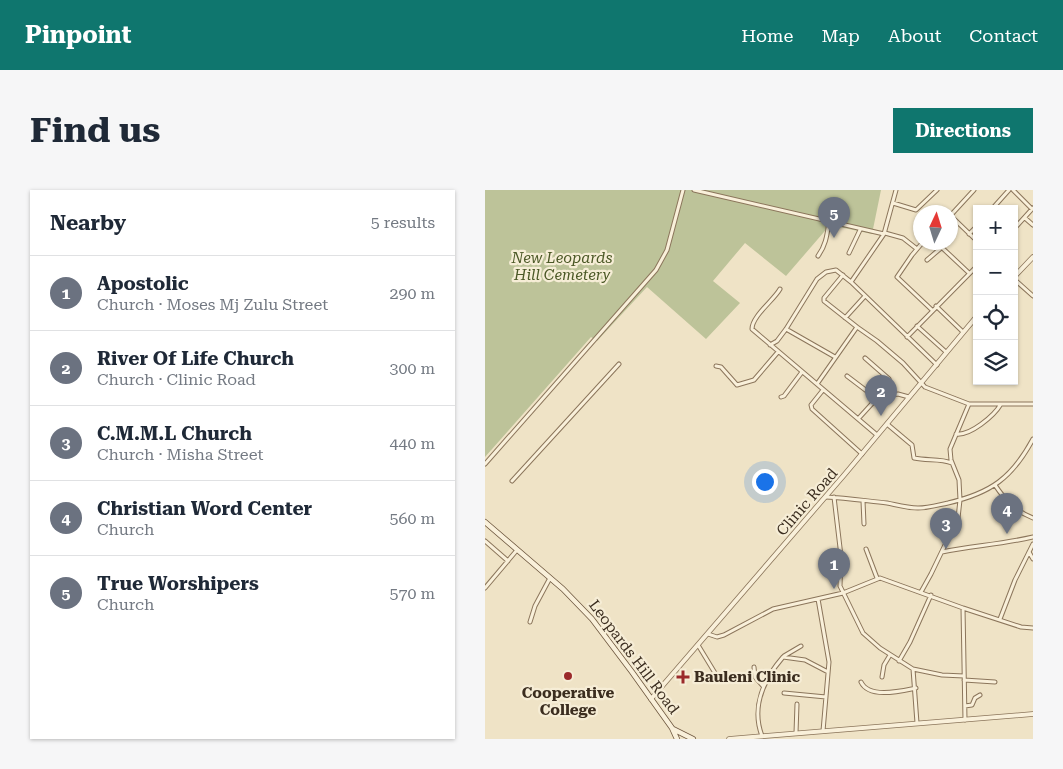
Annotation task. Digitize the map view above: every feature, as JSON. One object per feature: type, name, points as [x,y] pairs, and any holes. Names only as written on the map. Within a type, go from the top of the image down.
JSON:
[{"type":"main road","name":"Leopards Hill Road","points":[[485,522],[551,578],[598,626],[681,738]]},
{"type":"main road","name":"Leopards Hill Road","points":[[672,728],[681,738]]},
{"type":"main road","points":[[681,738],[690,736],[693,739]]},
{"type":"street","points":[[485,464],[656,270],[667,250],[683,190]]},
{"type":"street","points":[[694,190],[753,202],[860,230],[885,233],[903,238],[913,246]]},
{"type":"street","points":[[851,282],[885,233],[896,190]]},
{"type":"street","points":[[893,203],[916,210],[937,190]]},
{"type":"street","points":[[958,208],[974,190]]},
{"type":"street","points":[[997,205],[1011,190],[1033,209],[1018,224]]},
{"type":"street","points":[[1025,218],[1033,226]]},
{"type":"street","points":[[818,256],[824,245],[829,222]]},
{"type":"street","points":[[958,223],[973,238]]},
{"type":"street","points":[[849,253],[860,230]]},
{"type":"street","points":[[969,234],[973,230]]},
{"type":"street","points":[[916,250],[897,277],[932,310]]},
{"type":"street","points":[[927,260],[939,250]]},
{"type":"street","points":[[943,250],[969,273]]},
{"type":"street","points":[[1018,274],[1033,257]]},
{"type":"street","points":[[770,345],[786,329],[821,275],[831,270],[836,270],[851,282],[937,365]]},
{"type":"street","points":[[907,337],[973,270]]},
{"type":"street","points":[[843,275],[824,300],[903,363],[921,385],[969,404],[1033,404]]},
{"type":"street","points":[[1018,282],[1033,296]]},
{"type":"street","points":[[781,289],[752,327],[754,331],[877,435]]},
{"type":"street","points":[[845,318],[865,296]]},
{"type":"street","points":[[936,306],[963,332]]},
{"type":"street","name":"Clinic Road","points":[[651,699],[826,497],[973,321]]},
{"type":"street","points":[[917,326],[946,352]]},
{"type":"street","points":[[816,384],[857,328]]},
{"type":"street","points":[[786,329],[835,357]]},
{"type":"street","points":[[716,366],[721,367],[737,385],[754,380],[778,352]]},
{"type":"street","points":[[865,358],[889,379],[881,390],[883,395]]},
{"type":"street","points":[[512,481],[619,364]]},
{"type":"street","points":[[781,397],[784,396],[802,372]]},
{"type":"street","points":[[847,376],[876,398]]},
{"type":"street","points":[[823,390],[811,405],[812,409],[862,454]]},
{"type":"street","points":[[857,419],[876,398],[883,395],[898,394],[909,398]]},
{"type":"street","points":[[921,592],[956,522],[960,500],[959,480],[949,449],[969,404]]},
{"type":"street","points":[[956,434],[962,435],[971,432],[1001,404]]},
{"type":"street","points":[[887,424],[912,445],[914,458],[933,461],[944,460],[953,463]]},
{"type":"street","points":[[826,497],[922,508],[960,500],[995,485],[1015,468],[1033,439]]},
{"type":"street","points":[[995,485],[1013,507],[1033,518]]},
{"type":"street","points":[[834,497],[841,556],[840,582],[843,593],[863,633],[890,655],[913,669],[995,682]]},
{"type":"street","points":[[863,501],[864,524]]},
{"type":"street","points":[[941,552],[964,547],[1001,544],[1033,537]]},
{"type":"street","points":[[485,541],[507,561]]},
{"type":"street","points":[[999,619],[1033,544]]},
{"type":"street","points":[[865,549],[877,578]]},
{"type":"street","points":[[485,588],[517,550]]},
{"type":"street","points":[[1029,552],[1033,559]]},
{"type":"street","points":[[531,622],[535,606],[551,578]]},
{"type":"street","points":[[708,634],[720,637],[773,609],[843,593],[877,578],[884,578],[963,608],[1021,627],[1033,628]]},
{"type":"street","points":[[899,661],[931,596]]},
{"type":"street","points":[[818,599],[828,654],[823,731]]},
{"type":"street","points":[[963,608],[965,720]]},
{"type":"street","points":[[698,645],[715,673]]},
{"type":"street","points":[[762,736],[758,724],[760,694],[763,686],[783,657],[801,646]]},
{"type":"street","points":[[882,678],[884,665],[890,655]]},
{"type":"street","points":[[783,657],[805,660],[828,672]]},
{"type":"street","points":[[754,667],[755,677],[763,686]]},
{"type":"street","points":[[913,669],[917,723]]},
{"type":"street","points":[[861,682],[865,688],[877,692],[887,693],[915,688]]},
{"type":"street","points":[[784,693],[826,697]]},
{"type":"street","points":[[965,706],[972,705],[975,698],[980,695]]},
{"type":"street","points":[[796,733],[797,704]]},
{"type":"street","points":[[729,739],[1033,714]]},
{"type":"green space","name":"New Leopards Hill Cemetery","points":[[485,190],[881,190],[872,234],[830,225],[786,276],[745,243],[713,281],[740,303],[706,339],[647,287],[597,341],[591,337],[485,457]]},
{"type":"place","name":"True Worshipers","points":[[834,238]]},
{"type":"place","name":"River Of Life Church","points":[[881,416]]},
{"type":"place","name":"Christian Word Center","points":[[1007,534]]},
{"type":"place","name":"C.M.M.L Church","points":[[946,549]]},
{"type":"place","name":"Apostolic","points":[[834,589]]},
{"type":"place","name":"Cooperative College","points":[[568,676]]},
{"type":"place","name":"Bauleni Clinic","points":[[683,677]]}]
